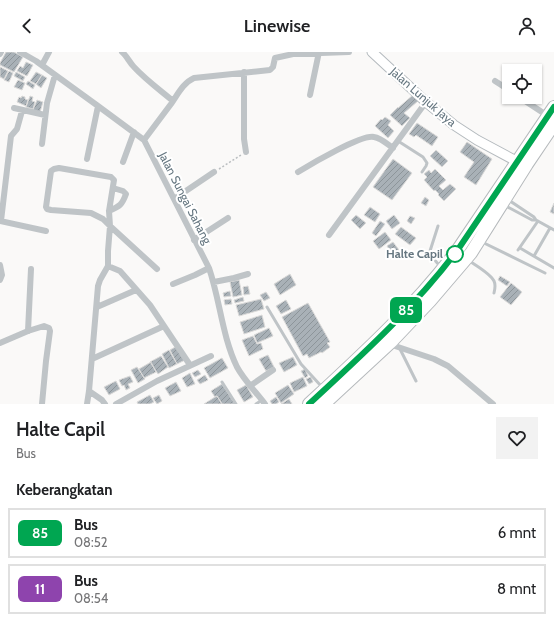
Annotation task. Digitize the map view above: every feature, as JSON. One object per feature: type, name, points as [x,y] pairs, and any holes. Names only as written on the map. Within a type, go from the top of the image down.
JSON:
[{"type":"highway","points":[[389,343],[421,296],[548,137],[552,116]]},
{"type":"highway","points":[[309,404],[328,398],[389,343],[430,301],[466,259],[479,240],[518,162],[552,116]]},
{"type":"street","name":"Jalan Sungai Sahang","points":[[20,52],[42,65],[144,140],[214,282],[228,343],[238,368],[250,386],[264,402]]},
{"type":"street","points":[[42,65],[49,52]]},
{"type":"street","points":[[122,52],[131,64],[148,81],[173,101]]},
{"type":"street","points":[[144,140],[180,90],[194,78],[270,70],[273,67],[275,55],[319,52],[349,52]]},
{"type":"street","points":[[310,95],[319,52]]},
{"type":"street","name":"Jalan Lunjuk Jaya","points":[[372,52],[426,102],[454,125],[477,140],[518,162]]},
{"type":"street","points":[[244,72],[244,139],[246,152]]},
{"type":"street","points":[[42,144],[46,103],[55,75]]},
{"type":"street","points":[[495,81],[502,86]]},
{"type":"street","points":[[329,235],[426,102]]},
{"type":"street","points":[[531,104],[552,116]]},
{"type":"street","points":[[87,159],[98,106]]},
{"type":"street","points":[[14,108],[45,115]]},
{"type":"street","points":[[22,111],[17,129],[11,136],[1,221],[46,231]]},
{"type":"street","points":[[123,162],[134,132]]},
{"type":"street","points":[[298,172],[340,148],[369,136],[378,138],[392,148]]},
{"type":"street","points":[[87,404],[98,286],[108,266],[110,226],[110,211],[114,180],[111,177],[60,168],[51,171],[46,207],[47,209],[91,214],[103,219],[110,226],[157,269]]},
{"type":"street","points":[[174,199],[214,172]]},
{"type":"street","points":[[110,211],[122,204],[126,194],[123,191],[113,188]]},
{"type":"street","points":[[194,240],[228,218]]},
{"type":"street","points":[[0,265],[2,275],[0,280]]},
{"type":"street","points":[[108,266],[120,271],[150,305],[190,365]]},
{"type":"street","points":[[173,284],[208,268]]},
{"type":"street","points":[[28,331],[32,270]]},
{"type":"street","points":[[214,282],[248,274]]},
{"type":"street","points":[[97,307],[136,290]]},
{"type":"street","points":[[0,343],[44,326],[49,328],[42,404]]},
{"type":"street","points":[[92,359],[164,326]]},
{"type":"street","points":[[389,343],[434,359],[448,366],[493,404]]},
{"type":"street","points":[[116,404],[157,381],[211,356]]},
{"type":"street","points":[[250,386],[273,370]]},
{"type":"street","points":[[89,391],[102,400],[105,404]]},
{"type":"lane","points":[[398,141],[423,157],[427,163],[422,172]]},
{"type":"lane","points":[[499,198],[534,217],[537,221]]},
{"type":"lane","points":[[499,198],[532,220],[552,229],[534,256]]},
{"type":"lane","points":[[537,221],[519,249],[554,268]]},
{"type":"lane","points":[[438,226],[430,250],[434,260],[443,270]]},
{"type":"lane","points":[[479,240],[545,273]]},
{"type":"lane","points":[[466,259],[490,275],[496,286],[494,293]]},
{"type":"lane","points":[[267,307],[301,364],[328,398]]},
{"type":"lane","points":[[389,343],[416,381]]},
{"type":"lane","points":[[222,382],[236,404]]},
{"type":"lane","points":[[256,404],[264,402]]},
{"type":"path","points":[[214,172],[246,152]]},
{"type":"building","points":[[6,52],[14,52],[23,57],[14,72],[0,65]]},
{"type":"building","points":[[26,62],[33,65],[27,76],[17,71],[20,66],[23,68]]},
{"type":"building","points":[[0,67],[8,71],[4,79],[0,77]]},
{"type":"building","points":[[9,71],[13,73],[9,82],[4,80]]},
{"type":"building","points":[[16,72],[25,77],[23,81],[14,76]]},
{"type":"building","points":[[36,72],[42,75],[36,84],[30,81]]},
{"type":"building","points":[[42,75],[47,78],[41,88],[36,84]]},
{"type":"building","points":[[18,80],[25,83],[22,90],[14,87]]},
{"type":"building","points":[[28,81],[35,85],[33,89],[26,84]]},
{"type":"building","points":[[413,95],[418,101],[404,113],[410,118],[402,126],[390,115]]},
{"type":"building","points":[[22,96],[28,100],[26,106],[17,102],[19,97],[21,98]]},
{"type":"building","points":[[30,96],[33,97],[32,101],[35,102],[33,109],[26,107]]},
{"type":"building","points":[[37,100],[43,102],[40,112],[33,110]]},
{"type":"building","points":[[385,117],[391,121],[388,125],[394,131],[388,138],[375,126]]},
{"type":"building","points":[[417,123],[438,137],[432,146],[416,135],[414,137],[409,134]]},
{"type":"building","points":[[467,142],[492,159],[476,185],[464,177],[474,162],[460,152]]},
{"type":"building","points":[[436,150],[448,161],[442,167],[430,156]]},
{"type":"building","points":[[393,159],[412,173],[392,200],[373,187]]},
{"type":"building","points":[[435,169],[446,180],[439,186],[443,190],[450,184],[456,189],[444,201],[438,195],[439,194],[435,190],[434,191],[424,180],[427,177],[424,174],[429,170],[431,173]]},
{"type":"building","points":[[425,197],[429,200],[426,206],[421,203]]},
{"type":"building","points":[[554,203],[554,214],[550,212]]},
{"type":"building","points":[[370,207],[380,214],[375,222],[364,215]]},
{"type":"building","points":[[356,215],[366,223],[360,229],[351,220]]},
{"type":"building","points":[[394,215],[400,223],[392,229],[386,221]]},
{"type":"building","points":[[410,216],[415,218],[411,224],[407,221]]},
{"type":"building","points":[[380,221],[385,224],[376,236],[372,233]]},
{"type":"building","points":[[401,227],[416,238],[410,245],[395,234]]},
{"type":"building","points":[[385,232],[391,240],[379,249],[373,241]]},
{"type":"building","points":[[393,242],[399,250],[393,255],[387,246]]},
{"type":"building","points":[[290,274],[296,285],[280,295],[274,284]]},
{"type":"building","points":[[500,276],[510,282],[507,286],[498,280]]},
{"type":"building","points":[[239,280],[242,295],[233,297],[230,282]]},
{"type":"building","points":[[511,283],[522,292],[511,305],[500,297]]},
{"type":"building","points":[[248,286],[250,294],[244,295],[243,287]]},
{"type":"building","points":[[230,291],[231,296],[224,297],[223,293]]},
{"type":"building","points":[[266,292],[270,298],[264,301],[260,295]]},
{"type":"building","points":[[243,297],[244,301],[235,303],[234,300]]},
{"type":"building","points":[[231,299],[232,304],[225,305],[224,300]]},
{"type":"building","points":[[261,299],[264,309],[239,316],[236,305]]},
{"type":"building","points":[[286,300],[291,309],[281,314],[276,306]]},
{"type":"building","points":[[308,303],[330,342],[327,343],[330,347],[322,353],[321,352],[309,358],[307,354],[303,356],[282,317]]},
{"type":"building","points":[[262,315],[265,327],[244,334],[240,322]]},
{"type":"building","points":[[269,328],[273,336],[257,343],[254,335]]},
{"type":"building","points":[[253,336],[257,344],[261,343],[263,349],[249,356],[242,340]]},
{"type":"building","points":[[177,346],[185,360],[177,364],[170,350]]},
{"type":"building","points":[[169,350],[177,364],[169,368],[162,354]]},
{"type":"building","points":[[268,355],[274,367],[266,371],[259,359]]},
{"type":"building","points":[[161,356],[168,367],[158,374],[150,362]]},
{"type":"building","points":[[293,357],[297,365],[284,372],[279,363]]},
{"type":"building","points":[[222,358],[228,368],[210,378],[204,368]]},
{"type":"building","points":[[151,362],[156,372],[144,378],[139,369]]},
{"type":"building","points":[[137,367],[145,379],[138,383],[131,370]]},
{"type":"building","points":[[305,369],[308,376],[305,378],[301,371]]},
{"type":"building","points":[[198,370],[201,374],[195,377],[192,373]]},
{"type":"building","points":[[190,373],[195,384],[187,387],[182,378]]},
{"type":"building","points":[[205,375],[208,380],[200,384],[197,380]]},
{"type":"building","points":[[130,376],[133,382],[128,384],[130,388],[126,390],[124,385],[122,386],[119,380]]},
{"type":"building","points":[[303,377],[307,386],[294,392],[290,383]]},
{"type":"building","points":[[311,377],[313,382],[309,384],[306,379]]},
{"type":"building","points":[[116,381],[120,389],[109,395],[104,387]]},
{"type":"building","points":[[176,382],[181,391],[170,396],[165,388]]},
{"type":"building","points":[[222,384],[235,404],[222,404],[217,396],[215,397],[211,391]]},
{"type":"building","points":[[246,385],[253,397],[244,402],[237,390]]},
{"type":"building","points":[[288,385],[294,394],[281,403],[275,393]]},
{"type":"building","points":[[150,395],[154,402],[150,404],[138,404],[137,402]]},
{"type":"building","points":[[159,395],[162,401],[157,404],[153,398]]},
{"type":"building","points":[[217,396],[222,404],[204,404],[215,397]]},
{"type":"building","points":[[276,397],[279,402],[272,404],[270,401]]},
{"type":"building","points":[[289,399],[292,404],[281,404]]},
{"type":"bus line","name":"85","points":[[309,404],[383,335],[421,296],[443,270],[554,107]]},
{"type":"place","name":"Halte Capil","points":[[455,254]]}]
